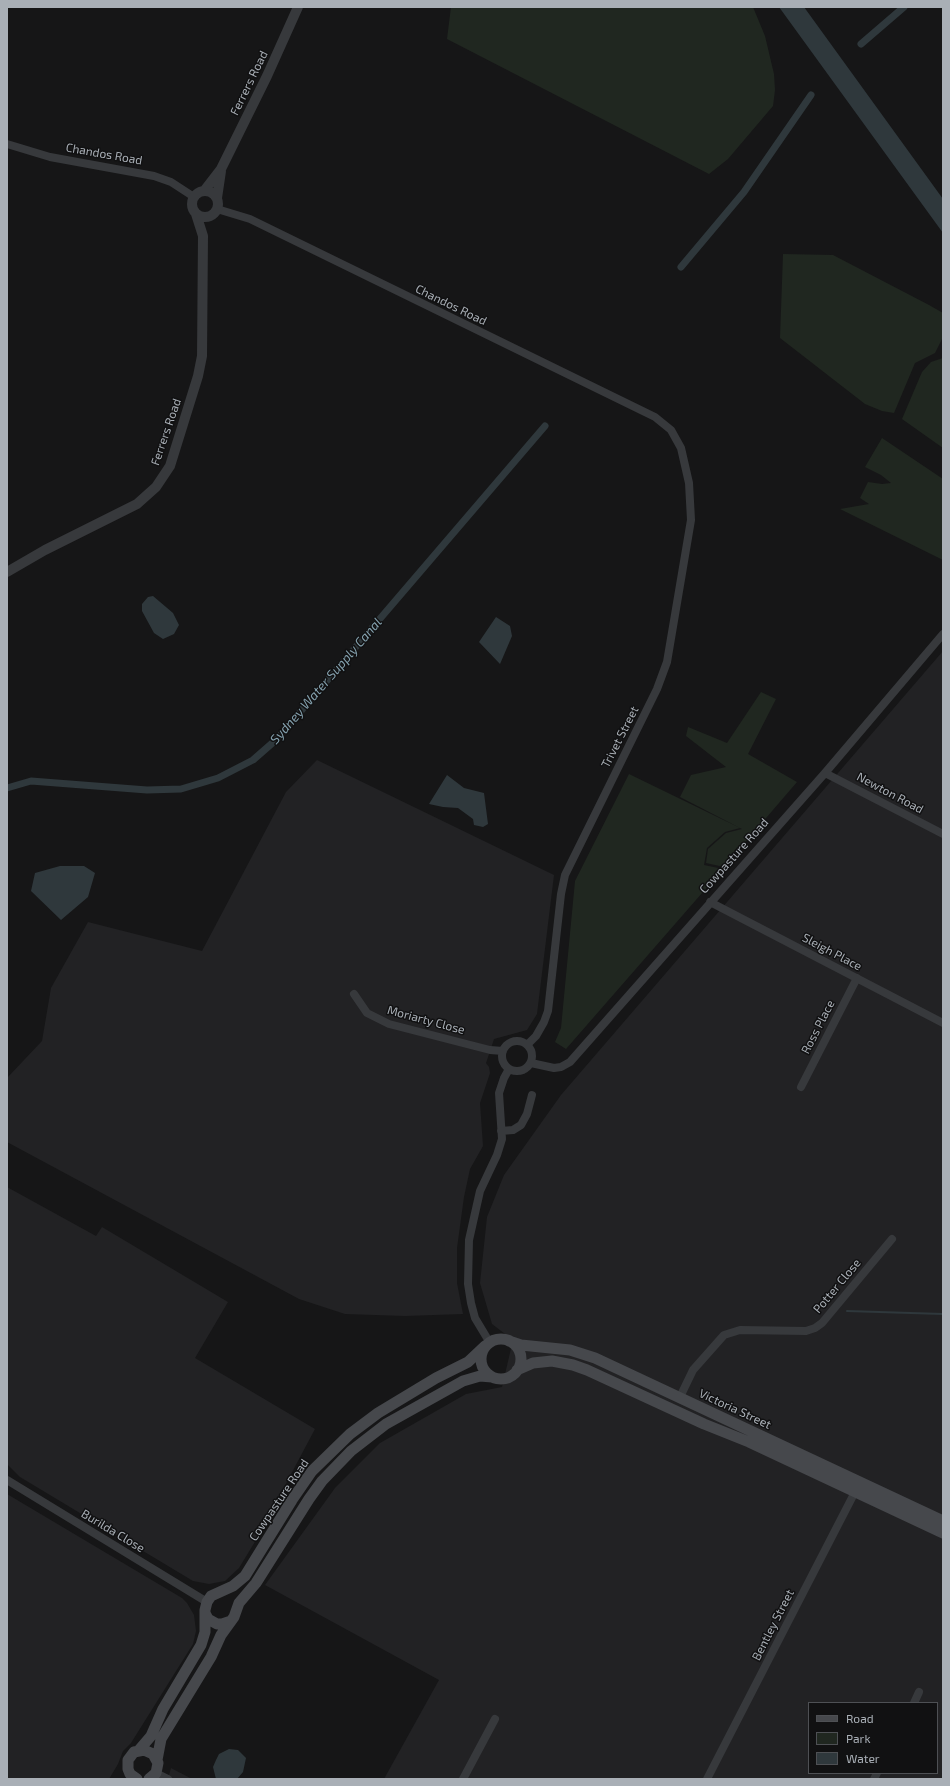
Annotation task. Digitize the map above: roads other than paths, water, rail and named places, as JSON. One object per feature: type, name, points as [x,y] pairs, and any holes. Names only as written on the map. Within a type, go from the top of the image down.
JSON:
[{"type":"main road","points":[[502,1339],[514,1344],[520,1354],[517,1370],[508,1377],[498,1378],[487,1374],[481,1363],[482,1352],[487,1345],[502,1339]]},
{"type":"main road","name":"Victoria Street","points":[[509,1341],[521,1345],[557,1348],[582,1353],[680,1397],[943,1532]]},
{"type":"main road","name":"Cowpasture Road","points":[[207,1602],[212,1596],[233,1586],[244,1576],[312,1471],[338,1445],[378,1413],[436,1378],[468,1362],[487,1345]]},
{"type":"main road","name":"Victoria Street","points":[[517,1370],[524,1366],[542,1361],[552,1361],[574,1365],[704,1424],[943,1521]]},
{"type":"main road","name":"Cowpasture Road","points":[[153,1776],[158,1768],[157,1760],[161,1739],[211,1657],[221,1634],[244,1597],[256,1584],[309,1499],[322,1481],[351,1451],[386,1424],[463,1381],[480,1376],[492,1377]]},
{"type":"main road","points":[[206,1615],[212,1622],[217,1624],[222,1624],[233,1616],[233,1600],[226,1595],[218,1594]]},
{"type":"main road","points":[[137,1779],[130,1774],[126,1774],[127,1764],[131,1755],[139,1750],[151,1736],[163,1709],[201,1645],[205,1632],[205,1610],[207,1602]]},
{"type":"main road","points":[[139,1750],[149,1751],[157,1760]]},
{"type":"street","name":"Ferrers Road","points":[[204,191],[221,169],[267,76],[298,7]]},
{"type":"street","name":"Chandos Road","points":[[7,144],[50,157],[154,176],[172,182],[194,197]]},
{"type":"street","name":"Ferrers Road","points":[[217,198],[221,169]]},
{"type":"street","points":[[204,191],[212,192],[217,198],[214,212],[203,217],[196,214],[192,204],[194,197],[204,191]]},
{"type":"street","name":"Ferrers Road","points":[[203,236],[214,212]]},
{"type":"street","name":"Chandos Road","points":[[214,212],[234,213],[257,223],[654,417],[671,430]]},
{"type":"street","name":"Ferrers Road","points":[[7,572],[45,550],[138,504],[156,487],[164,476],[175,452],[200,366],[203,346],[203,236],[196,214]]},
{"type":"street","name":"Trivet Street","points":[[527,1045],[536,1036],[548,1011],[561,894],[565,875],[657,689],[670,650],[692,512],[689,482],[683,455],[678,440],[671,430]]},
{"type":"street","name":"Cowpasture Road","points":[[531,1063],[554,1068],[561,1067],[570,1062],[825,773],[943,634]]},
{"type":"street","name":"Newton Road","points":[[825,773],[943,834]]},
{"type":"street","name":"Sleigh Place","points":[[710,902],[943,1023]]},
{"type":"street","name":"Ross Place","points":[[801,1087],[857,978]]},
{"type":"street","name":"Moriarty Close","points":[[354,994],[367,1013],[389,1024],[490,1050],[503,1051]]},
{"type":"street","points":[[519,1041],[527,1045],[532,1053],[531,1063],[524,1070],[519,1071],[509,1069],[503,1061],[503,1051],[505,1047],[519,1041]]},
{"type":"street","points":[[487,1345],[475,1318],[471,1303],[468,1284],[469,1240],[480,1191],[497,1155],[502,1139],[499,1093],[509,1069]]},
{"type":"street","points":[[501,1131],[513,1130],[521,1125],[527,1114],[532,1095]]},
{"type":"street","name":"Potter Close","points":[[680,1397],[692,1370],[724,1335],[740,1330],[806,1331],[815,1328],[822,1323],[892,1239]]},
{"type":"street","name":"Burilda Close","points":[[7,1480],[207,1602]]},
{"type":"street","name":"Bentley Street","points":[[707,1779],[857,1487]]},
{"type":"street","points":[[914,1702],[919,1692]]},
{"type":"street","points":[[463,1779],[495,1719]]},
{"type":"street","points":[[153,1776],[168,1779]]},
{"type":"water","points":[[779,7],[804,7],[943,199],[943,233]]},
{"type":"water","points":[[153,596],[173,613],[179,625],[174,634],[163,639],[154,633],[142,611],[142,604],[148,597]]},
{"type":"water","points":[[496,617],[510,626],[512,636],[500,664],[479,642]]},
{"type":"water","points":[[447,775],[464,788],[484,793],[488,824],[483,827],[474,825],[473,819],[458,808],[429,804]]},
{"type":"water","points":[[60,866],[84,866],[95,873],[88,897],[61,920],[31,891],[35,873]]},
{"type":"water","points":[[229,1749],[238,1750],[246,1758],[243,1772],[237,1779],[216,1779],[213,1767],[216,1760],[219,1754]]},
{"type":"waterway","name":"Sydney Water Supply Canal","points":[[861,44],[904,7]]},
{"type":"waterway","name":"Sydney Water Supply Canal","points":[[681,267],[744,192],[811,95]]},
{"type":"waterway","name":"Sydney Water Supply Canal","points":[[7,788],[31,781],[147,790],[181,789],[218,778],[253,760],[277,739],[545,426]]},
{"type":"waterway","points":[[847,1311],[943,1314]]}]
